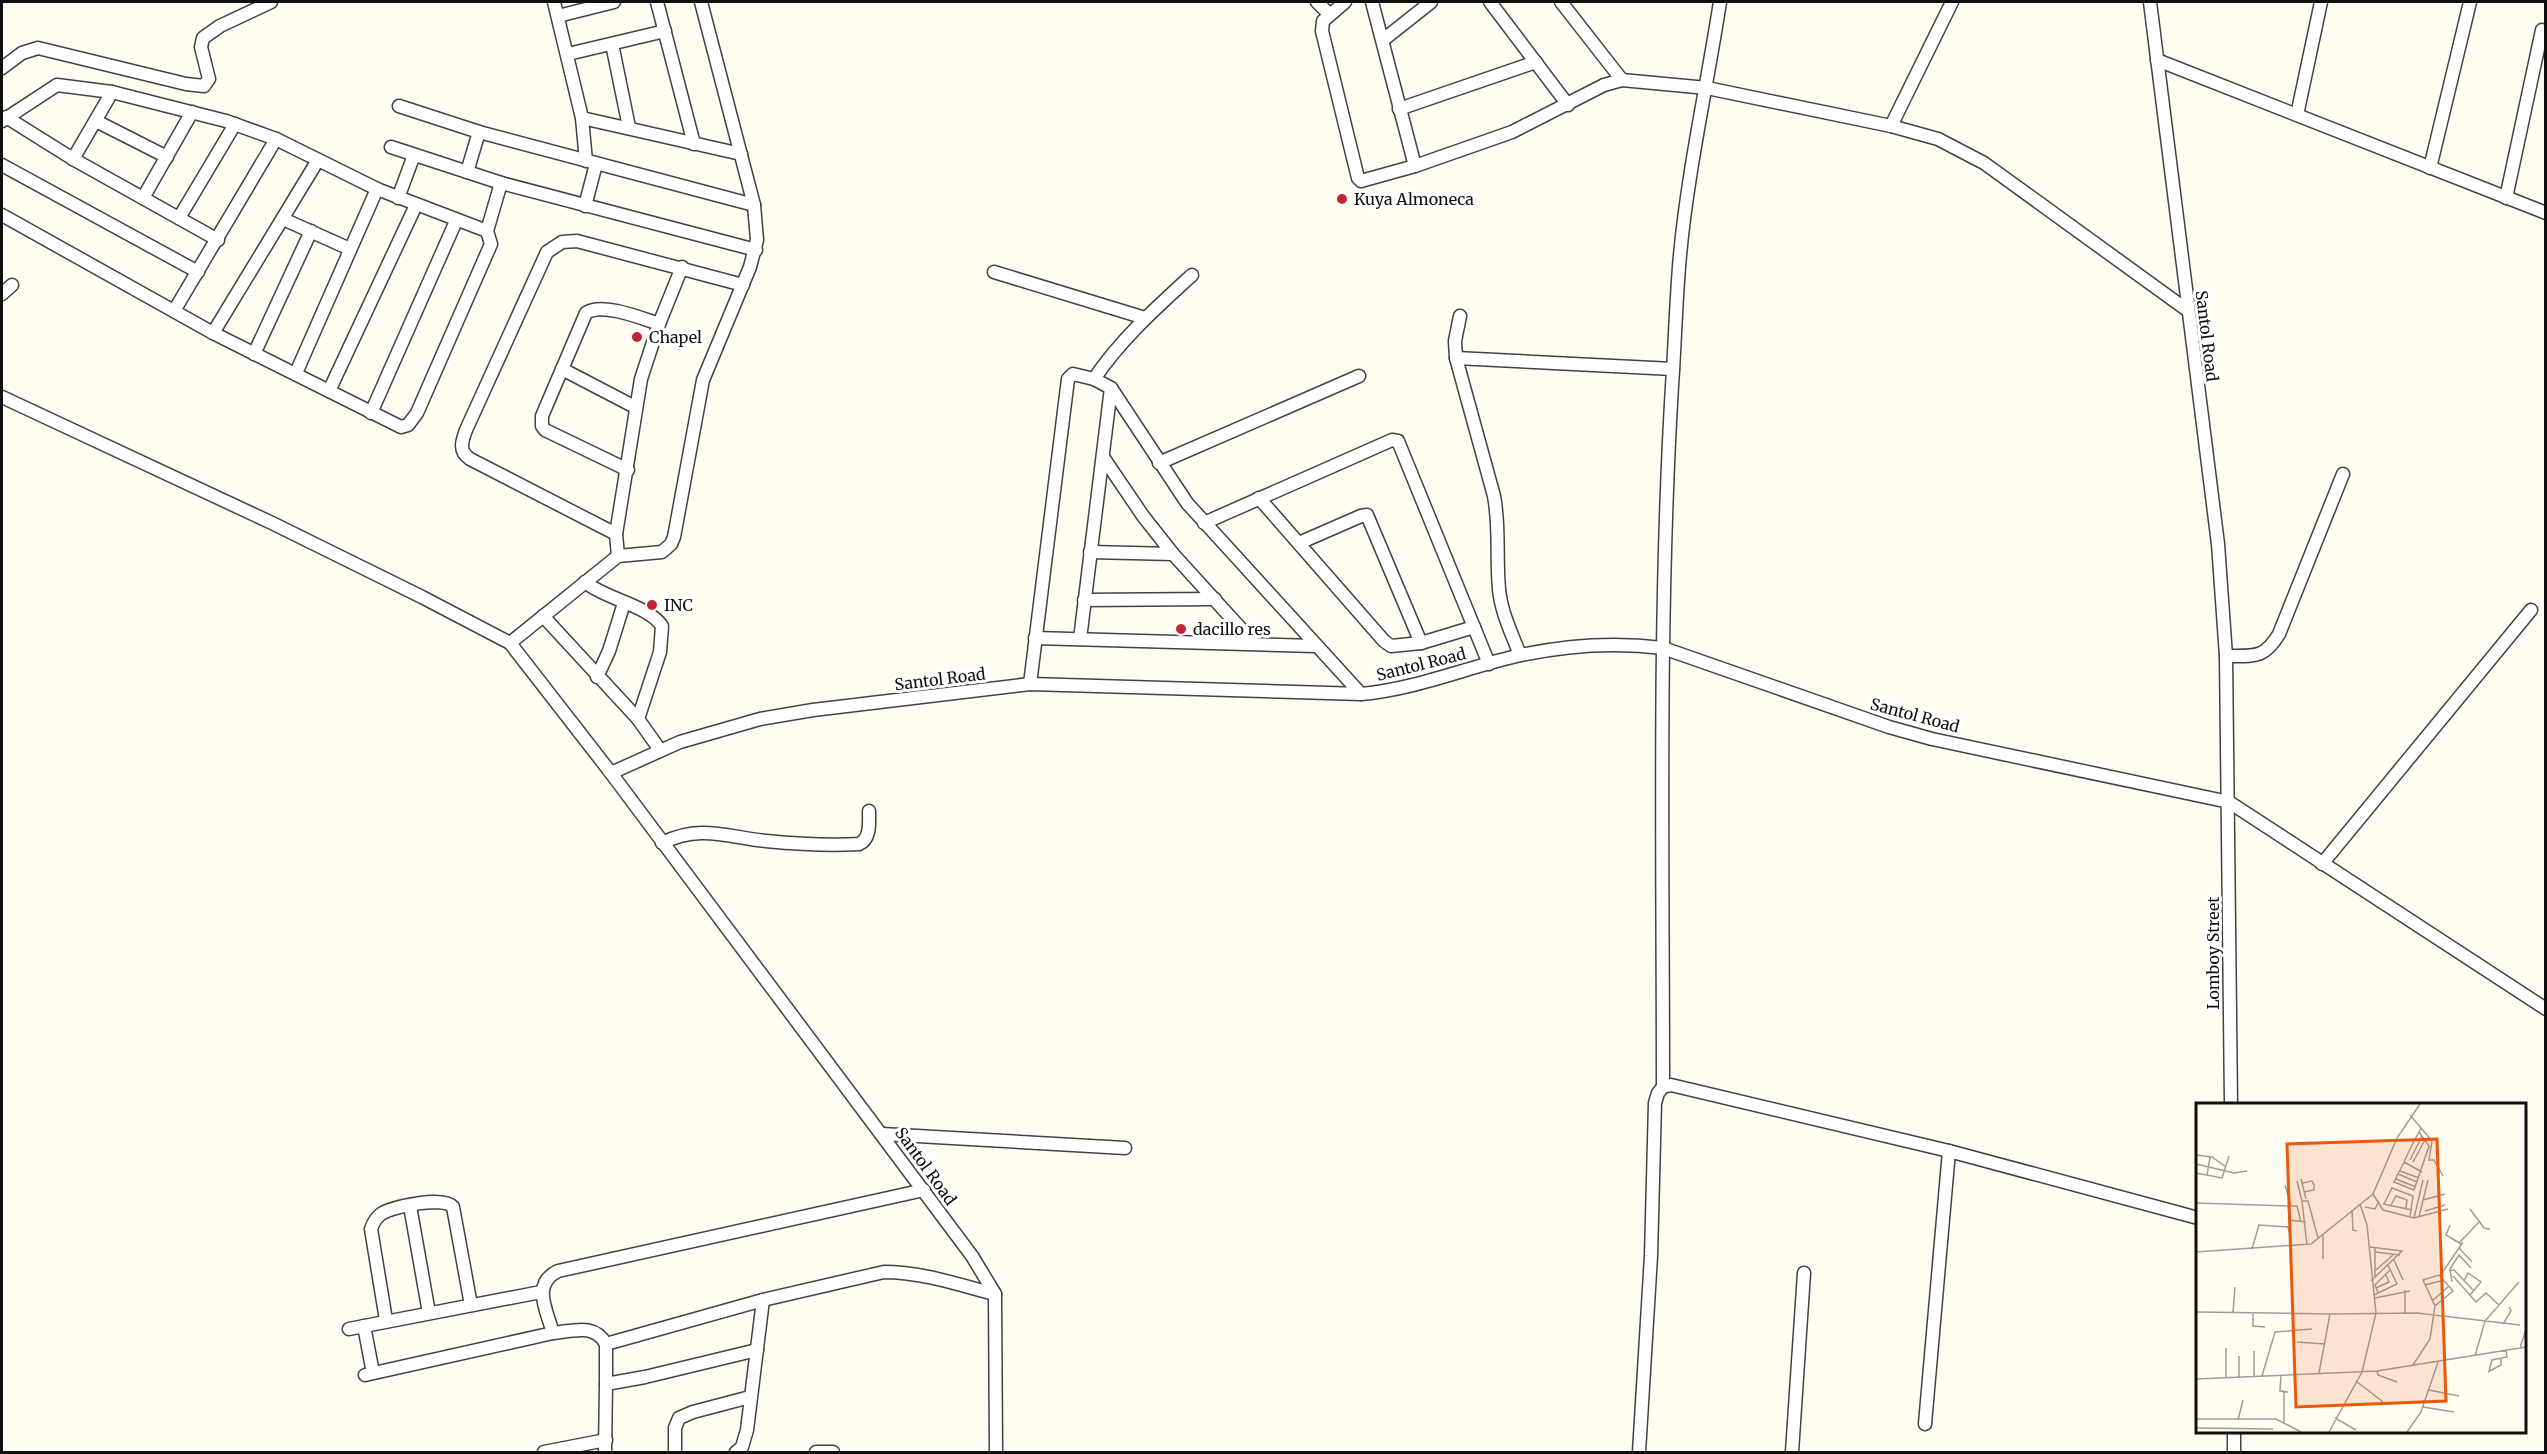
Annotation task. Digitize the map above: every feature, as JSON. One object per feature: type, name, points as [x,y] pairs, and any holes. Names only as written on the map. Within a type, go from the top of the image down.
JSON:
[{"type":"street","points":[[2,68],[22,53],[38,48],[186,84],[204,86],[209,79],[201,47],[203,38],[220,26],[271,2]]},
{"type":"street","points":[[554,2],[568,54],[591,162],[585,206]]},
{"type":"street","points":[[558,16],[614,2]]},
{"type":"street","points":[[657,2],[693,144]]},
{"type":"street","points":[[510,642],[618,556],[662,552],[671,544],[678,525],[704,380],[756,250],[754,205],[701,2]]},
{"type":"street","points":[[1317,2],[1329,14]]},
{"type":"street","points":[[1345,2],[1323,21],[1322,31],[1358,178],[1362,181],[1415,166],[1512,132],[1604,85],[1622,80],[1707,88],[1891,126],[1938,139],[1984,163],[2187,310]]},
{"type":"street","points":[[1372,2],[1415,166]]},
{"type":"street","points":[[1383,40],[1431,2]]},
{"type":"street","points":[[1490,2],[1568,105]]},
{"type":"street","points":[[1561,2],[1622,80]]},
{"type":"street","points":[[1639,1452],[1651,1256],[1655,1103],[1663,1086],[1663,648],[1666,482],[1680,257],[1688,181],[1707,88],[1720,2]]},
{"type":"street","points":[[1891,126],[1952,2]]},
{"type":"street","name":"Santol Road","points":[[995,1294],[972,1256],[924,1190],[610,773],[689,739],[760,719],[813,710],[1030,684],[1361,694],[1413,686],[1520,655],[1606,644],[1663,648],[1889,727],[1932,739],[2229,802],[2226,656],[2218,544],[2150,2]]},
{"type":"street","points":[[2296,115],[2321,2]]},
{"type":"street","points":[[2430,168],[2470,2]]},
{"type":"street","points":[[2506,198],[2542,30]]},
{"type":"street","points":[[568,54],[664,31]]},
{"type":"street","points":[[612,44],[629,127]]},
{"type":"street","points":[[2157,60],[2546,213]]},
{"type":"street","points":[[1399,109],[1536,62]]},
{"type":"street","points":[[2,215],[213,333],[401,427],[408,425],[417,413],[491,240],[486,231],[377,189],[276,139],[235,124],[112,92],[57,84],[4,119],[218,240]]},
{"type":"street","points":[[74,159],[112,92]]},
{"type":"street","points":[[399,106],[479,132],[754,205]]},
{"type":"street","points":[[143,198],[192,112]]},
{"type":"street","points":[[582,118],[741,154]]},
{"type":"street","points":[[96,121],[167,158]]},
{"type":"street","points":[[179,218],[235,124]]},
{"type":"street","points":[[467,172],[479,132]]},
{"type":"street","points":[[174,311],[276,139]]},
{"type":"street","points":[[391,147],[501,183],[756,250]]},
{"type":"street","points":[[398,198],[414,155]]},
{"type":"street","points":[[213,333],[318,160]]},
{"type":"street","points":[[2,165],[198,272]]},
{"type":"street","points":[[486,231],[501,183]]},
{"type":"street","points":[[296,373],[377,189]]},
{"type":"street","points":[[329,391],[416,205]]},
{"type":"street","points":[[283,219],[350,249]]},
{"type":"street","points":[[371,413],[456,221]]},
{"type":"street","points":[[254,354],[311,231]]},
{"type":"street","points":[[616,534],[470,459],[462,452],[463,441],[548,252],[562,242],[577,241],[682,267],[742,285]]},
{"type":"street","points":[[618,556],[616,534],[628,470],[635,407],[646,359],[682,267]]},
{"type":"street","points":[[994,272],[1145,318]]},
{"type":"street","points":[[1094,379],[1145,318],[1192,275]]},
{"type":"street","points":[[2,294],[12,285]]},
{"type":"street","points":[[628,470],[550,433],[542,426],[542,416],[586,313],[608,310],[659,324]]},
{"type":"street","points":[[1460,316],[1455,341],[1456,358],[1494,496],[1497,512],[1499,590],[1502,606],[1520,655]]},
{"type":"street","points":[[1456,358],[1673,369]]},
{"type":"street","points":[[562,369],[635,407]]},
{"type":"street","points":[[1030,684],[1068,379],[1073,374],[1094,379],[1111,388],[1180,495],[1361,694]]},
{"type":"street","points":[[1159,462],[1359,376]]},
{"type":"street","points":[[1080,639],[1111,388]]},
{"type":"street","points":[[2,397],[272,524],[510,642],[610,773]]},
{"type":"street","points":[[1204,523],[1392,441],[1398,441],[1490,664]]},
{"type":"street","points":[[1103,457],[1143,516],[1173,554],[1254,643]]},
{"type":"street","points":[[2226,656],[2255,656],[2271,648],[2279,634],[2343,474]]},
{"type":"street","points":[[1259,498],[1384,641],[1391,646],[1421,643],[1474,627]]},
{"type":"street","points":[[1299,543],[1367,515],[1421,643]]},
{"type":"street","points":[[1090,552],[1173,554]]},
{"type":"street","points":[[585,582],[658,621],[662,630],[660,652],[638,719]]},
{"type":"street","points":[[1084,600],[1215,598]]},
{"type":"street","points":[[597,677],[609,651],[624,603]]},
{"type":"street","points":[[2322,864],[2531,610]]},
{"type":"street","points":[[543,616],[638,719],[660,750]]},
{"type":"street","points":[[1035,638],[1315,646]]},
{"type":"street","points":[[2229,802],[2546,1009]]},
{"type":"street","name":"Lomboy Street","points":[[2229,802],[2231,1103]]},
{"type":"street","points":[[662,843],[686,833],[701,832],[780,842],[859,844],[865,842],[867,837],[869,811]]},
{"type":"street","points":[[1663,1086],[1671,1085],[1949,1150],[2196,1217]]},
{"type":"street","points":[[882,1134],[1125,1148]]},
{"type":"street","points":[[1925,1424],[1949,1150]]},
{"type":"street","points":[[553,1333],[541,1292],[544,1282],[558,1271],[924,1190]]},
{"type":"street","points":[[386,1320],[371,1229],[375,1220],[385,1212],[410,1206],[442,1201],[452,1204],[471,1305]]},
{"type":"street","points":[[410,1206],[429,1313]]},
{"type":"street","points":[[606,1344],[763,1300],[884,1272],[901,1272],[932,1278],[995,1294],[996,1452]]},
{"type":"street","points":[[1792,1452],[1804,1273]]},
{"type":"street","points":[[349,1329],[386,1320],[541,1292]]},
{"type":"street","points":[[736,1452],[745,1439],[763,1300]]},
{"type":"street","points":[[364,1326],[369,1374],[553,1333],[591,1330],[600,1335],[606,1344],[605,1446],[544,1452]]},
{"type":"street","points":[[606,1384],[757,1350]]},
{"type":"street","points":[[675,1452],[675,1428],[680,1418],[693,1412],[750,1397]]},
{"type":"street","points":[[2234,1433],[2234,1452]]},
{"type":"street","points":[[816,1452],[833,1452]]},
{"type":"place","name":"Kuya Almoneca","points":[[1342,199]]},
{"type":"place","name":"Chapel","points":[[637,337]]},
{"type":"place","name":"INC","points":[[652,605]]},
{"type":"place","name":"dacillo res","points":[[1181,629]]}]
